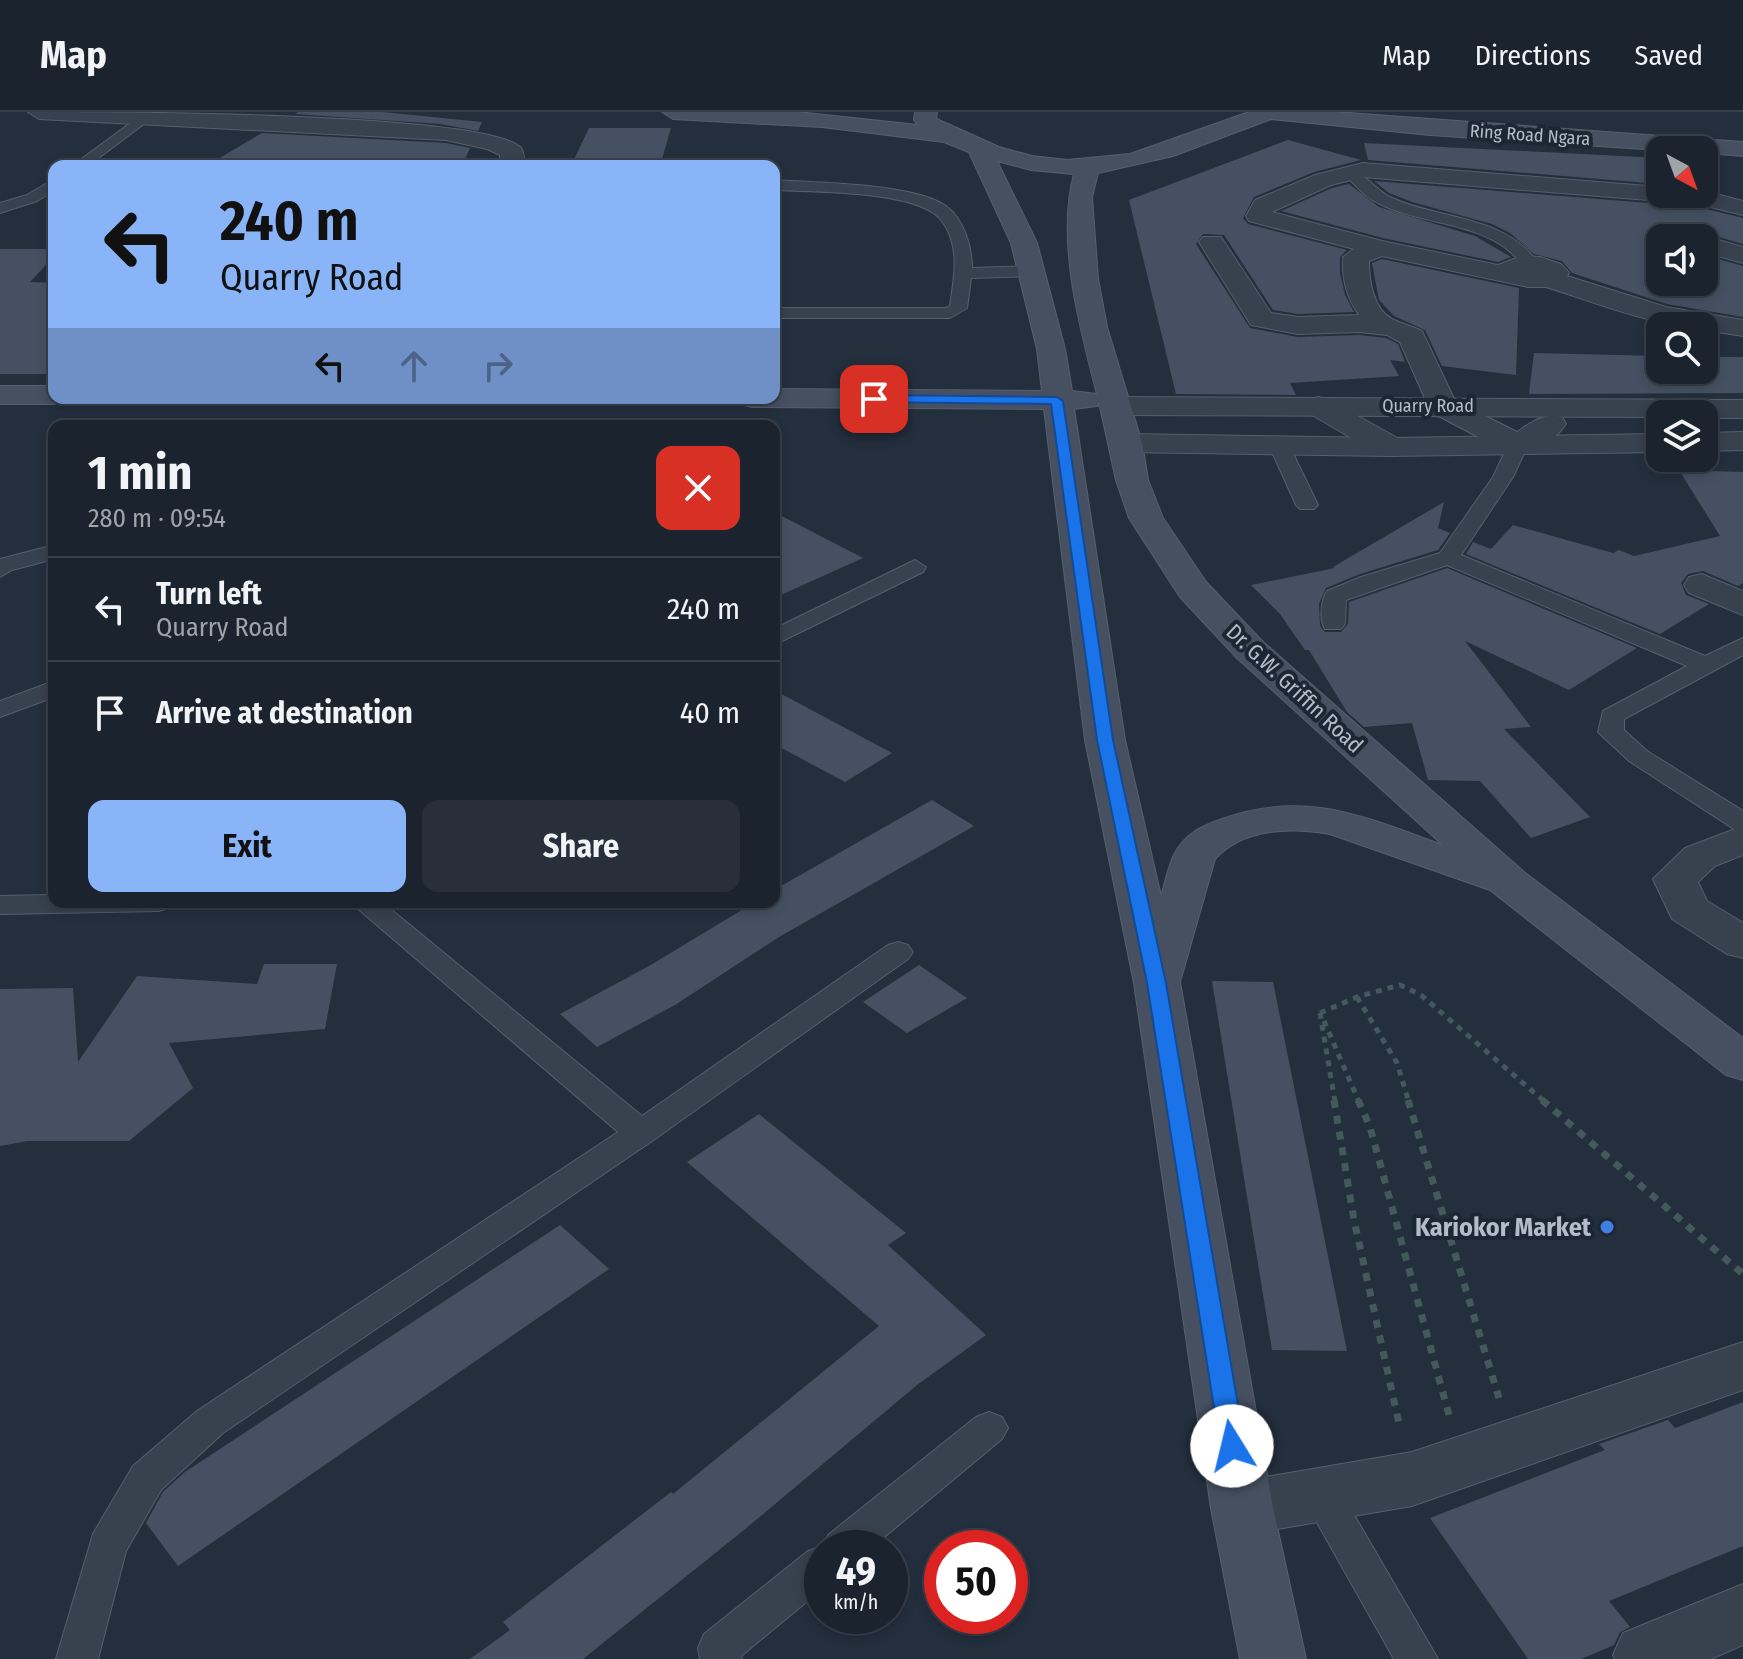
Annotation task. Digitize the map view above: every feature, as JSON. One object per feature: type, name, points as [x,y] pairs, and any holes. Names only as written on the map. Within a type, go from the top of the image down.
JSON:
[{"type":"main road","name":"Ring Road Ngara","points":[[673,112],[822,120],[962,141],[1045,167],[1087,170],[1124,165],[1189,131],[1268,112],[1427,120],[1743,149]]},
{"type":"main road","points":[[926,112],[925,120],[962,141],[1024,243],[1051,349],[1105,740],[1157,983],[1242,1508],[1270,1643]]},
{"type":"main road","name":"Dr. G.W. Griffin Road","points":[[1087,170],[1080,197],[1085,279],[1093,327],[1126,443],[1132,480],[1146,518],[1193,589],[1250,650],[1508,882],[1743,1063]]},
{"type":"main road","points":[[0,395],[48,395]]},
{"type":"main road","points":[[780,398],[1113,402]]},
{"type":"main road","points":[[1157,983],[1195,855],[1212,837],[1257,821],[1305,817],[1339,823],[1508,882]]},
{"type":"street","points":[[39,112],[385,129],[480,138],[498,143],[512,152],[512,160]]},
{"type":"street","points":[[1646,193],[1363,170],[1323,180],[1264,205],[1258,216],[1380,248],[1530,272],[1675,319],[1743,328]]},
{"type":"street","points":[[1718,202],[1743,208]]},
{"type":"street","points":[[1212,242],[1261,319],[1286,325],[1381,325],[1405,332],[1412,337],[1442,406],[1518,445],[1551,424]]},
{"type":"street","points":[[1380,248],[1356,257],[1355,277],[1360,300],[1381,325]]},
{"type":"street","points":[[1718,248],[1743,255]]},
{"type":"street","name":"Quarry Road","points":[[1113,402],[1743,409]]},
{"type":"street","points":[[1318,406],[1390,447]]},
{"type":"street","points":[[1511,406],[1593,444]]},
{"type":"street","points":[[1718,442],[1743,441]]},
{"type":"street","name":"Quarry Road","points":[[1126,443],[1390,447],[1646,443]]},
{"type":"street","points":[[1702,585],[1743,604]]},
{"type":"street","points":[[1743,839],[1700,857],[1675,879],[1688,909],[1743,943]]},
{"type":"street","points":[[1242,1508],[1322,1496],[1462,1461],[1743,1366]]},
{"type":"street","points":[[1649,1659],[1646,1655],[1743,1614]]},
{"type":"lane","points":[[87,160],[144,117]]},
{"type":"lane","points":[[1356,178],[1385,202],[1458,221],[1502,239],[1524,253],[1530,272]]},
{"type":"lane","points":[[780,186],[898,197],[932,204],[943,211],[959,238],[965,260],[958,308],[950,313],[780,313]]},
{"type":"lane","points":[[0,208],[32,198],[48,188]]},
{"type":"lane","points":[[963,273],[1029,271]]},
{"type":"lane","points":[[1279,445],[1307,505]]},
{"type":"lane","points":[[1333,624],[1335,596],[1369,582],[1448,558],[1503,477],[1518,445]]},
{"type":"lane","points":[[0,570],[4,565],[48,554]]},
{"type":"lane","points":[[1448,558],[1706,665]]},
{"type":"lane","points":[[780,635],[915,567]]},
{"type":"lane","points":[[1743,645],[1612,716],[1611,732],[1638,756],[1743,823]]},
{"type":"lane","points":[[0,710],[48,690]]},
{"type":"lane","points":[[0,905],[48,904]]},
{"type":"lane","points":[[371,908],[641,1133]]},
{"type":"lane","points":[[77,1659],[107,1547],[147,1478],[210,1422],[641,1133],[898,952]]},
{"type":"lane","points":[[864,1530],[989,1428]]},
{"type":"lane","points":[[1322,1496],[1417,1659]]},
{"type":"lane","points":[[716,1655],[804,1579]]},
{"type":"path","points":[[1320,1013],[1357,997],[1400,985],[1421,995],[1743,1274]]},
{"type":"path","points":[[1357,997],[1397,1063],[1462,1461]]},
{"type":"path","points":[[1320,1013],[1354,1220],[1462,1461]]},
{"type":"path","points":[[1320,1013],[1370,1127],[1462,1461]]},
{"type":"building","points":[[382,112],[482,122],[478,131],[440,124],[295,114]]},
{"type":"building","points":[[589,128],[671,128],[662,160],[574,160]]},
{"type":"building","points":[[262,133],[446,143],[470,148],[465,160],[216,160]]},
{"type":"building","points":[[1288,140],[1361,160],[1314,172],[1254,197],[1243,218],[1248,224],[1347,250],[1340,257],[1340,273],[1345,295],[1354,312],[1298,314],[1273,310],[1224,235],[1203,234],[1196,244],[1250,328],[1298,337],[1359,335],[1386,338],[1398,344],[1405,362],[1390,360],[1399,376],[1290,383],[1296,395],[1176,394],[1129,200]]},
{"type":"building","points":[[1364,143],[1646,157],[1646,183],[1368,160]]},
{"type":"building","points":[[1374,181],[1646,203],[1646,208],[1702,208],[1743,218],[1743,244],[1718,237],[1718,224],[1646,224],[1646,296],[1718,296],[1718,259],[1743,266],[1743,317],[1667,304],[1572,273],[1562,261],[1534,254],[1510,233],[1492,224],[1389,193]]},
{"type":"building","points":[[1349,184],[1379,207],[1475,236],[1511,257],[1498,262],[1383,238],[1281,211],[1332,188]]},
{"type":"building","points":[[0,249],[48,249],[48,262],[30,282],[48,283],[48,374],[0,374]]},
{"type":"building","points":[[1382,259],[1519,288],[1516,375],[1442,366],[1425,330],[1394,316],[1379,300],[1372,263]]},
{"type":"building","points":[[1534,353],[1646,356],[1646,384],[1718,384],[1718,357],[1743,357],[1743,393],[1529,394]]},
{"type":"building","points":[[1680,472],[1743,472],[1743,583],[1738,586],[1703,571],[1688,574],[1681,583],[1686,595],[1709,604],[1660,634],[1466,554],[1473,542],[1491,549],[1513,525],[1634,556],[1720,536]]},
{"type":"building","points":[[1444,502],[1438,528],[1450,533],[1438,550],[1326,588],[1319,604],[1320,626],[1325,632],[1341,632],[1348,624],[1349,602],[1447,568],[1637,648],[1569,690],[1465,641],[1531,727],[1504,729],[1590,817],[1531,838],[1480,781],[1428,780],[1412,723],[1364,727],[1347,712],[1309,650],[1305,650],[1280,614],[1251,585],[1335,568]]},
{"type":"building","points":[[780,515],[863,558],[780,595]]},
{"type":"building","points":[[780,693],[892,753],[845,782],[780,747]]},
{"type":"building","points":[[932,800],[974,826],[779,937],[675,1005],[597,1047],[560,1014],[649,966],[745,908],[780,908],[780,887]]},
{"type":"building","points":[[264,964],[337,964],[325,1029],[169,1043],[193,1088],[129,1141],[27,1141],[0,1146],[0,989],[73,988],[78,1062],[137,976],[257,984]]},
{"type":"building","points":[[919,965],[967,998],[907,1033],[863,1002]]},
{"type":"building","points":[[1212,981],[1273,982],[1347,1351],[1272,1350]]},
{"type":"building","points":[[759,1114],[906,1233],[888,1245],[986,1335],[917,1385],[583,1659],[470,1659],[510,1630],[503,1622],[671,1492],[673,1494],[879,1326],[687,1162]]},
{"type":"building","points":[[560,1225],[609,1269],[178,1566],[146,1523],[163,1492],[185,1472]]},
{"type":"building","points":[[1743,1402],[1743,1546],[1609,1601],[1630,1627],[1620,1632],[1614,1645],[1581,1659],[1528,1659],[1430,1518],[1605,1450],[1599,1444],[1668,1420],[1675,1428]]},
{"type":"place","name":"Kariokor Market","points":[[1607,1227]]},
{"type":"route","points":[[874,399],[1057,401],[1105,740],[1157,983],[1232,1446]]}]
